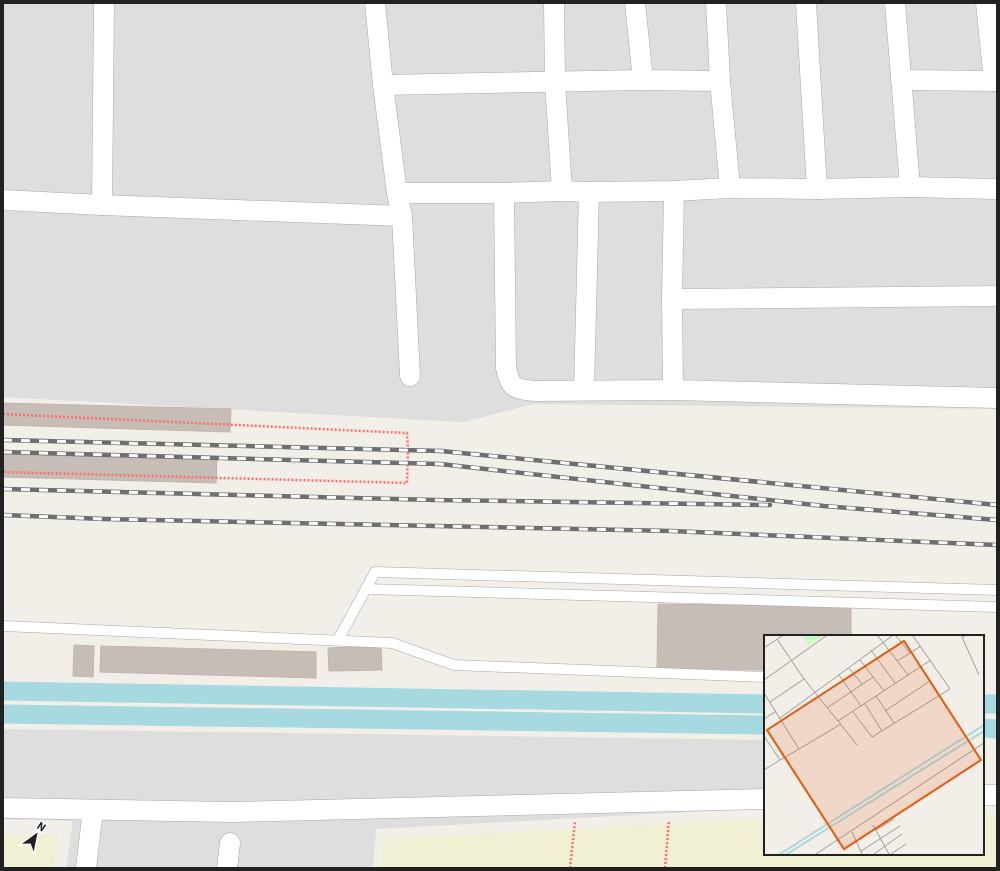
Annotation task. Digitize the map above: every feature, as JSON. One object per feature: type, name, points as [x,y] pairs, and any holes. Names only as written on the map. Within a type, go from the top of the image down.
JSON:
[{"type":"street","points":[[102,205],[104,3]]},
{"type":"street","points":[[375,3],[383,85],[397,193],[402,216],[410,376]]},
{"type":"street","points":[[554,3],[554,82],[562,191]]},
{"type":"street","points":[[635,3],[642,80]]},
{"type":"street","points":[[716,3],[720,82],[730,188]]},
{"type":"street","points":[[806,3],[817,189]]},
{"type":"street","points":[[895,3],[910,187]]},
{"type":"street","points":[[901,80],[995,81],[986,3]]},
{"type":"street","points":[[383,85],[642,80],[720,82]]},
{"type":"street","points":[[397,193],[504,194],[562,191],[674,191],[730,188],[817,189],[910,187],[997,189]]},
{"type":"street","points":[[673,390],[672,299],[674,191]]},
{"type":"street","points":[[584,390],[589,192]]},
{"type":"street","points":[[504,194],[506,368],[509,382],[518,390],[673,390],[997,398]]},
{"type":"street","points":[[3,200],[402,216]]},
{"type":"street","points":[[672,299],[997,296]]},
{"type":"street","points":[[984,795],[997,795]]},
{"type":"street","points":[[3,808],[92,823],[232,812],[764,799]]},
{"type":"street","points":[[86,868],[92,823]]},
{"type":"street","points":[[227,868],[230,843]]},
{"type":"lane","points":[[338,640],[375,572],[997,590]]},
{"type":"lane","points":[[366,589],[997,608]]},
{"type":"lane","points":[[3,626],[392,643],[454,664],[764,677]]},
{"type":"path","points":[[3,414],[407,433],[408,450],[407,482],[3,472]]},
{"type":"path","points":[[665,868],[670,801]]},
{"type":"path","points":[[570,868],[576,804]]},
{"type":"shaded area","points":[[3,3],[997,3],[997,409],[533,404],[463,422],[3,397]]},
{"type":"shaded area","points":[[3,729],[764,740],[764,808],[376,829],[373,868],[66,868],[73,821],[3,819]]},
{"type":"green space","points":[[984,816],[997,816],[997,868],[381,868],[384,839],[764,820],[764,855],[984,855]]},
{"type":"green space","points":[[58,834],[53,868],[3,868],[3,835]]},
{"type":"building","points":[[3,403],[231,409],[230,432],[3,425]]},
{"type":"building","points":[[3,454],[217,460],[216,483],[3,477]]},
{"type":"building","points":[[658,604],[851,607],[851,635],[764,635],[764,670],[657,668]]},
{"type":"building","points":[[74,645],[94,646],[93,677],[73,676]]},
{"type":"building","points":[[101,646],[316,652],[316,678],[100,672]]},
{"type":"building","points":[[381,646],[382,670],[329,671],[328,648]]},
{"type":"waterway","points":[[3,691],[764,704]]},
{"type":"waterway","points":[[984,704],[997,704]]},
{"type":"waterway","points":[[3,714],[764,725]]},
{"type":"waterway","points":[[984,728],[997,729]]},
{"type":"railway","points":[[3,440],[441,451],[997,505]]},
{"type":"railway","points":[[3,452],[440,464],[824,506],[997,520]]},
{"type":"railway","points":[[3,489],[435,500],[770,505]]},
{"type":"railway","points":[[3,515],[105,519],[671,531],[997,545]]}]
